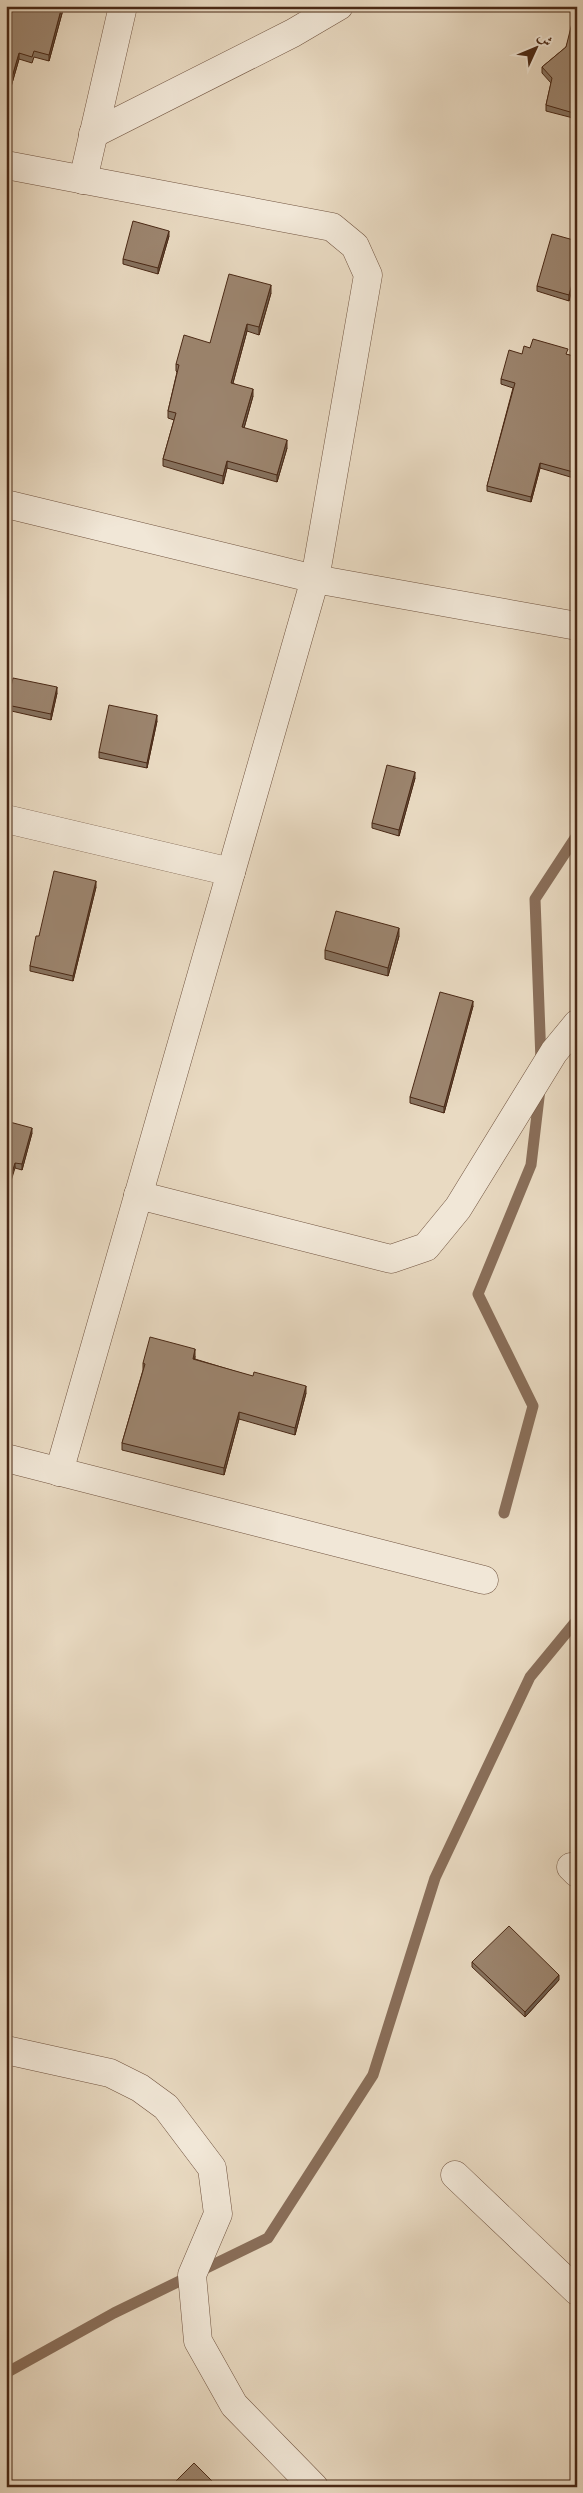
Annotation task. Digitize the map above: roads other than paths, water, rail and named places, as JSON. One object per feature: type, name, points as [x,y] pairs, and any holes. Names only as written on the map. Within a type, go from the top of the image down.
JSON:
[{"type":"street","points":[[83,180],[123,6]]},
{"type":"street","points":[[93,134],[293,33],[339,6]]},
{"type":"street","points":[[6,165],[332,226],[355,246],[368,275],[315,579],[59,1472]]},
{"type":"street","points":[[6,504],[315,579],[577,626]]},
{"type":"street","points":[[6,819],[231,872]]},
{"type":"street","points":[[138,1195],[391,1259],[426,1246],[458,1208],[554,1052],[577,1024]]},
{"type":"street","points":[[6,1458],[484,1580]]},
{"type":"street","points":[[6,2050],[110,2072],[140,2088],[166,2107],[212,2168],[218,2214],[192,2275],[198,2341],[234,2405],[314,2487]]},
{"type":"street","points":[[455,2175],[577,2291]]},
{"type":"waterway","points":[[541,1061],[535,899],[577,835]]},
{"type":"waterway","points":[[504,1513],[533,1406],[478,1294],[531,1165],[540,1089]]},
{"type":"waterway","points":[[6,2373],[114,2313],[268,2238],[373,2075],[435,1878],[530,1677],[577,1620]]}]
